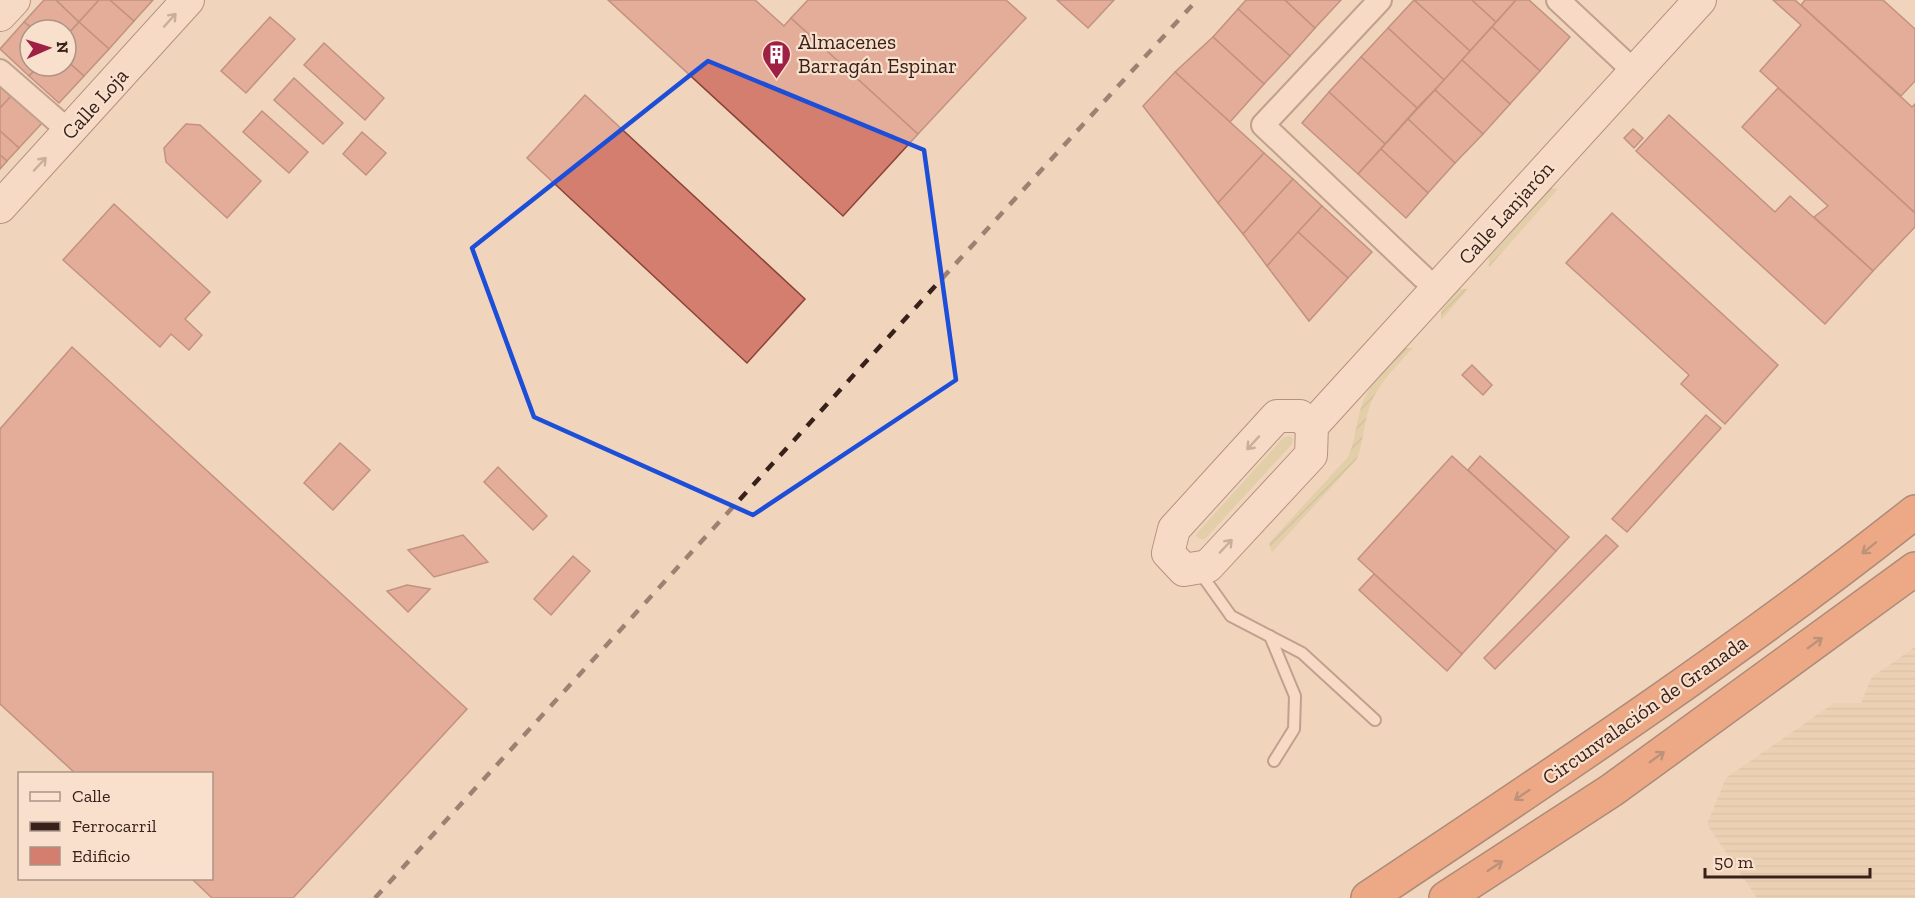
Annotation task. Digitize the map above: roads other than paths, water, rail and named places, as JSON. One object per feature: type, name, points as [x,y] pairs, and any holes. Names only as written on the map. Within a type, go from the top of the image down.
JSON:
[{"type":"highway","name":"Circunvalación de Granada","points":[[1368,898],[1644,714],[1848,566],[1915,512]]},
{"type":"highway","name":"Circunvalación de Granada","points":[[1446,898],[1612,790],[1910,576]]},
{"type":"street","points":[[0,15],[14,0]]},
{"type":"street","name":"Calle Loja","points":[[0,207],[188,0]]},
{"type":"street","points":[[1380,0],[1263,125],[1423,277]]},
{"type":"street","points":[[1558,0],[1629,66]]},
{"type":"street","name":"Calle Lanjarón","points":[[1306,421],[1629,66],[1679,0]]},
{"type":"street","name":"Calle Lanjarón","points":[[1306,421],[1423,277],[1629,66],[1700,0]]},
{"type":"street","points":[[0,71],[70,132]]},
{"type":"street","points":[[1277,416],[1306,421],[1311,455],[1208,566],[1184,570],[1168,554],[1174,529],[1277,416]]},
{"type":"lane","points":[[1197,568],[1232,616],[1302,653],[1375,720]]},
{"type":"lane","points":[[1270,636],[1295,696],[1293,729],[1274,761]]},
{"type":"railway","points":[[375,898],[1197,0]]},
{"type":"place","name":"Almacenes Barragán Espinar","points":[[777,80]]}]
